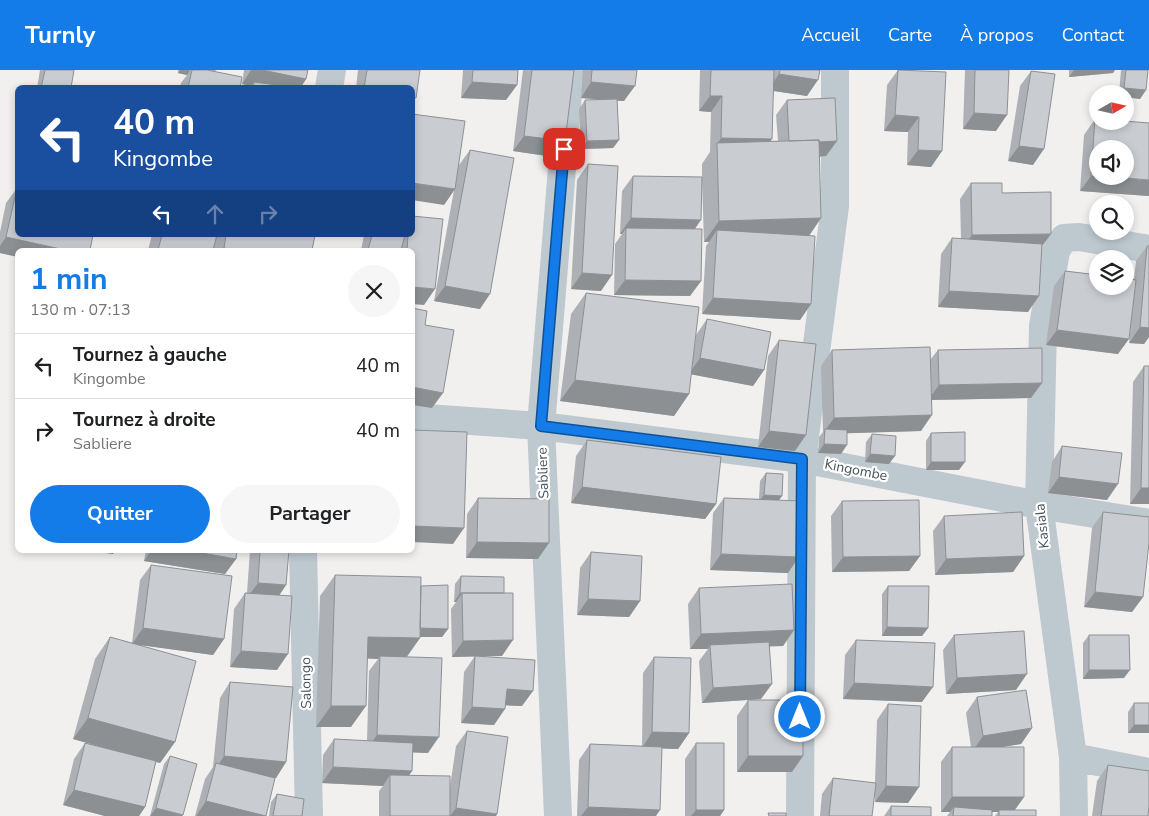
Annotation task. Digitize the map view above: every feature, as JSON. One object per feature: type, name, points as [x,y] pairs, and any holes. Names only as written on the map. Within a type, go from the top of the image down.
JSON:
[{"type":"street","points":[[329,85],[332,70]]},
{"type":"street","name":"Sabliere","points":[[558,816],[541,426],[570,70]]},
{"type":"street","points":[[800,816],[802,459],[835,206],[835,70]]},
{"type":"street","name":"Kasiala","points":[[1074,816],[1073,757],[1039,505],[1043,326],[1056,251],[1064,238],[1079,237],[1149,249]]},
{"type":"street","name":"Kingombe","points":[[415,417],[541,426],[802,459],[1039,505],[1149,524]]},
{"type":"street","name":"Salongo","points":[[303,553],[309,816]]},
{"type":"street","points":[[1073,757],[1149,772]]},
{"type":"building","points":[[45,70],[74,70],[72,85],[42,85]]},
{"type":"building","points":[[192,70],[207,70],[242,77],[241,85],[189,85]]},
{"type":"building","points":[[262,70],[308,70],[306,79]]},
{"type":"building","points":[[367,70],[420,70],[416,98],[415,85],[364,85]]},
{"type":"building","points":[[473,70],[518,70],[517,85],[472,82]]},
{"type":"building","points":[[532,70],[574,70],[565,141],[524,136]]},
{"type":"building","points":[[592,70],[637,70],[635,86],[591,82]]},
{"type":"building","points":[[711,70],[774,70],[772,139],[721,138],[722,96],[710,96]]},
{"type":"building","points":[[780,70],[820,70],[818,80],[779,74]]},
{"type":"building","points":[[898,70],[946,72],[942,151],[918,150],[919,117],[895,115]]},
{"type":"building","points":[[975,70],[1009,70],[1007,115],[974,113]]},
{"type":"building","points":[[1126,70],[1148,70],[1146,90],[1134,89],[1134,85],[1124,85]]},
{"type":"building","points":[[1031,71],[1055,74],[1044,149],[1019,146]]},
{"type":"building","points":[[254,82],[277,85],[254,85]]},
{"type":"building","points":[[835,98],[837,141],[789,141],[787,100]]},
{"type":"building","points":[[617,99],[619,140],[587,141],[585,100]]},
{"type":"building","points":[[415,114],[465,121],[455,189],[415,183]]},
{"type":"building","points":[[1134,122],[1149,123],[1149,180],[1134,179],[1134,140],[1094,140],[1094,130],[1134,130]]},
{"type":"building","points":[[819,140],[821,218],[719,221],[717,143]]},
{"type":"building","points":[[470,150],[514,158],[490,294],[445,286]]},
{"type":"building","points":[[588,164],[618,166],[612,275],[582,273]]},
{"type":"building","points":[[633,176],[702,177],[701,220],[631,218]]},
{"type":"building","points":[[971,183],[1002,183],[1002,193],[1051,192],[1051,234],[972,235]]},
{"type":"building","points":[[15,197],[15,237],[93,237],[90,248],[56,248],[6,237]]},
{"type":"building","points":[[415,216],[443,219],[435,289],[415,287],[415,248],[407,248],[408,237],[415,237]]},
{"type":"building","points":[[626,228],[702,229],[701,281],[625,280]]},
{"type":"building","points":[[717,230],[815,236],[811,304],[713,298]]},
{"type":"building","points":[[161,237],[216,237],[214,248],[159,248]]},
{"type":"building","points":[[226,237],[315,237],[312,248],[224,248]]},
{"type":"building","points":[[371,237],[404,237],[402,248],[369,248]]},
{"type":"building","points":[[952,238],[1042,244],[1039,296],[949,291]]},
{"type":"building","points":[[1147,246],[1149,246],[1149,328],[1140,327]]},
{"type":"building","points":[[1065,271],[1089,274],[1089,295],[1134,295],[1134,280],[1136,280],[1129,339],[1057,330]]},
{"type":"building","points":[[586,293],[699,307],[689,394],[575,380]]},
{"type":"building","points":[[415,309],[427,311],[425,325],[454,330],[443,393],[415,388]]},
{"type":"building","points":[[707,319],[771,332],[764,370],[700,358]]},
{"type":"building","points":[[779,340],[816,344],[806,435],[769,431]]},
{"type":"building","points":[[930,347],[932,415],[834,418],[832,350]]},
{"type":"building","points":[[1042,348],[1042,383],[939,385],[938,350]]},
{"type":"building","points":[[1144,366],[1149,366],[1149,488],[1141,488]]},
{"type":"building","points":[[825,429],[847,430],[847,445],[824,444]]},
{"type":"building","points":[[415,430],[467,432],[464,528],[415,526]]},
{"type":"building","points":[[965,432],[965,462],[931,462],[931,433]]},
{"type":"building","points":[[872,434],[896,436],[895,456],[870,454]]},
{"type":"building","points":[[587,440],[721,457],[716,504],[582,487]]},
{"type":"building","points":[[1062,446],[1122,453],[1118,484],[1059,477]]},
{"type":"building","points":[[766,473],[783,474],[782,496],[764,495]]},
{"type":"building","points":[[478,498],[549,499],[549,543],[477,542]]},
{"type":"building","points":[[724,498],[801,501],[799,557],[721,554]]},
{"type":"building","points":[[919,500],[920,556],[843,557],[842,501]]},
{"type":"building","points":[[1022,512],[1024,556],[946,559],[944,516]]},
{"type":"building","points":[[1103,512],[1149,517],[1149,543],[1143,597],[1095,592]]},
{"type":"building","points":[[591,552],[642,556],[640,601],[588,599]]},
{"type":"building","points":[[202,553],[237,553],[236,559]]},
{"type":"building","points":[[260,553],[289,553],[286,585],[258,583]]},
{"type":"building","points":[[151,565],[232,576],[224,639],[143,628]]},
{"type":"building","points":[[335,575],[421,577],[420,638],[368,637],[366,706],[331,706]]},
{"type":"building","points":[[461,576],[504,577],[504,593],[460,593]]},
{"type":"building","points":[[792,584],[794,630],[701,634],[699,588]]},
{"type":"building","points":[[448,585],[448,629],[420,628],[421,586]]},
{"type":"building","points":[[888,586],[929,586],[928,628],[887,627]]},
{"type":"building","points":[[245,593],[292,596],[288,654],[241,651]]},
{"type":"building","points":[[462,593],[513,593],[513,640],[463,641]]},
{"type":"building","points":[[1024,631],[1027,674],[957,678],[954,635]]},
{"type":"building","points":[[1089,635],[1129,635],[1130,670],[1089,670]]},
{"type":"building","points":[[110,637],[196,661],[175,742],[88,718]]},
{"type":"building","points":[[856,640],[935,643],[933,687],[854,683]]},
{"type":"building","points":[[769,642],[772,684],[713,688],[710,645]]},
{"type":"building","points":[[380,656],[442,658],[439,737],[377,735]]},
{"type":"building","points":[[475,656],[535,660],[533,691],[507,689],[505,709],[472,707]]},
{"type":"building","points":[[654,657],[691,658],[689,733],[652,732]]},
{"type":"building","points":[[230,682],[293,687],[286,762],[224,756]]},
{"type":"building","points":[[1026,690],[1032,728],[983,736],[977,697]]},
{"type":"building","points":[[748,700],[803,700],[803,756],[748,756]]},
{"type":"building","points":[[1134,703],[1149,703],[1149,725],[1134,725]]},
{"type":"building","points":[[888,704],[921,706],[919,787],[886,786]]},
{"type":"building","points":[[467,731],[508,737],[497,814],[456,808]]},
{"type":"building","points":[[334,739],[413,743],[412,771],[333,767]]},
{"type":"building","points":[[85,743],[156,761],[145,807],[74,790]]},
{"type":"building","points":[[696,743],[724,743],[724,810],[696,810]]},
{"type":"building","points":[[590,744],[662,747],[660,810],[588,807]]},
{"type":"building","points":[[952,747],[1024,747],[1024,797],[952,797]]},
{"type":"building","points":[[170,756],[197,764],[183,815],[156,808]]},
{"type":"building","points":[[216,763],[275,778],[266,816],[206,801]]},
{"type":"building","points":[[1108,765],[1149,771],[1148,816],[1101,816]]},
{"type":"building","points":[[390,775],[450,776],[450,816],[390,816]]},
{"type":"building","points":[[833,778],[876,783],[872,816],[829,816]]},
{"type":"building","points":[[277,794],[304,799],[302,816],[273,816]]},
{"type":"building","points":[[891,806],[931,807],[931,816],[891,816]]},
{"type":"building","points":[[954,807],[992,810],[992,816],[953,816]]},
{"type":"building","points":[[999,810],[1036,810],[1036,816],[999,816]]},
{"type":"building","points":[[768,813],[786,813],[786,816],[769,816]]},
{"type":"route","points":[[564,149],[541,426],[802,459],[800,717]]}]
